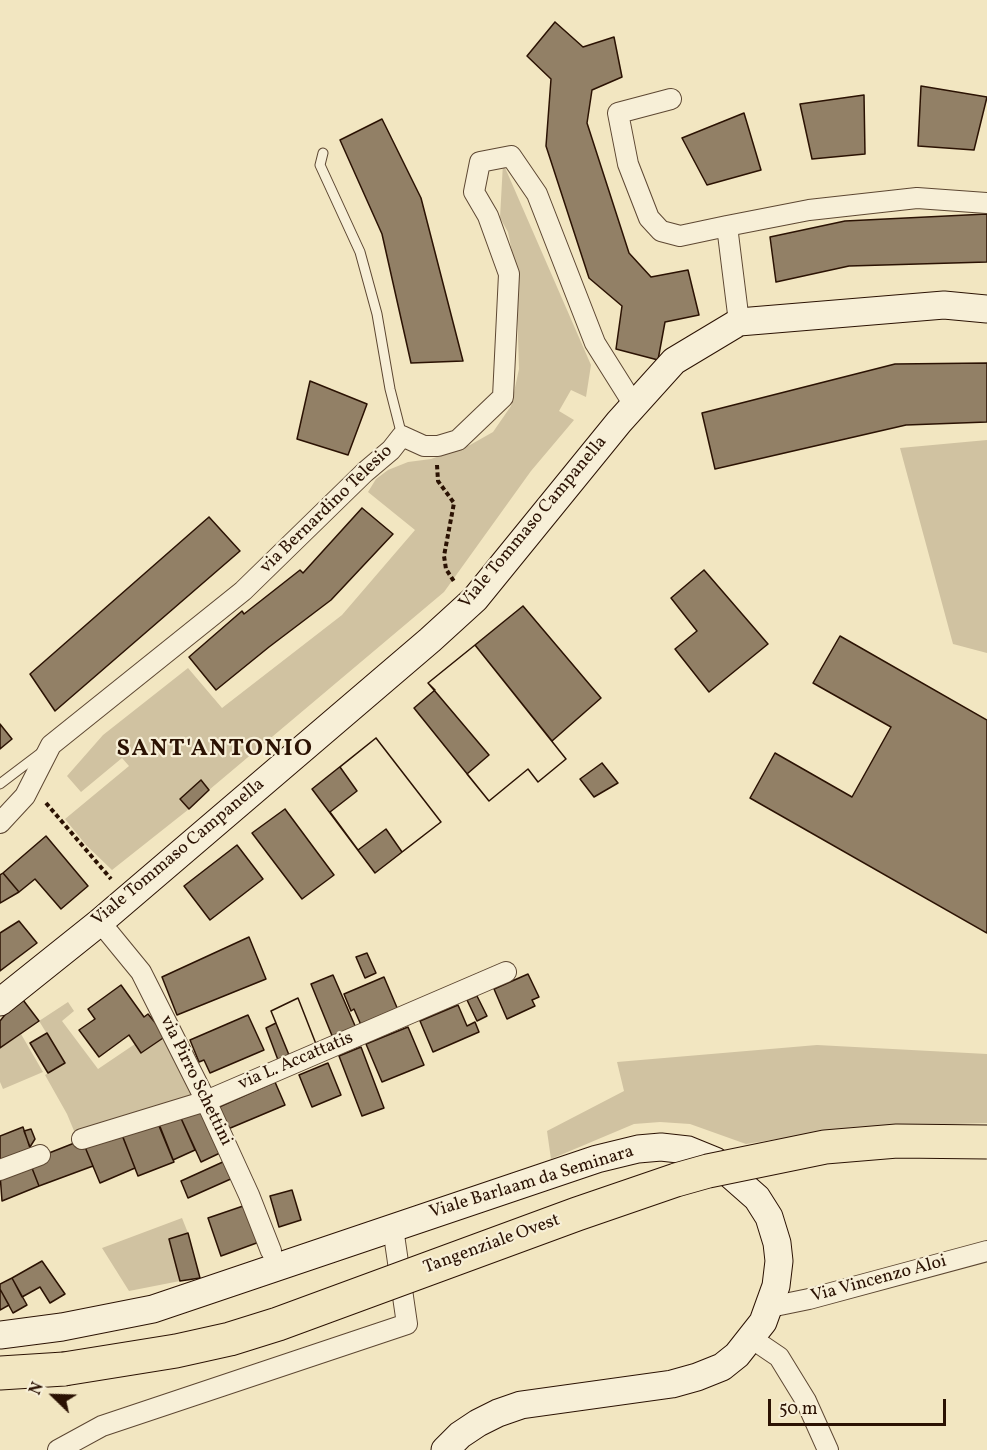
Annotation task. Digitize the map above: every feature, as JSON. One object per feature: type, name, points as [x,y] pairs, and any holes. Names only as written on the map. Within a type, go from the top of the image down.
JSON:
[{"type":"highway","name":"Tangenziale Ovest","points":[[2,1374],[64,1369],[166,1353],[230,1339],[576,1214],[708,1171],[825,1147],[897,1141],[987,1142]]},
{"type":"street","points":[[671,99],[618,113],[628,164],[649,218],[661,231],[681,236],[809,210],[917,198],[987,203]]},
{"type":"street","points":[[438,446],[458,440],[503,397],[509,274],[488,216],[474,192],[480,162],[511,156],[537,194],[595,343],[634,405]]},
{"type":"street","points":[[727,225],[739,322]]},
{"type":"street","name":"Viale Tommaso Campanella","points":[[0,1002],[100,922],[475,599],[634,405],[675,362],[739,322],[944,305],[987,309]]},
{"type":"street","name":"via Bernardino Telesio","points":[[0,823],[25,796],[51,745],[243,591],[365,472],[392,450],[402,436],[424,446],[438,446]]},
{"type":"street","name":"via Pirro Schettini","points":[[100,922],[141,972],[206,1101],[249,1195],[271,1251]]},
{"type":"street","name":"via L. Accattatis","points":[[82,1139],[206,1101],[506,972]]},
{"type":"street","name":"Viale Barlaam da Seminara","points":[[0,1335],[62,1327],[153,1310],[597,1159],[638,1149],[661,1147],[688,1150],[715,1161],[757,1198],[769,1217],[777,1243],[779,1261],[776,1286],[763,1322],[737,1355],[722,1367],[697,1377],[662,1386],[520,1406],[498,1413],[460,1435],[445,1450]]},
{"type":"street","points":[[0,1170],[40,1155]]},
{"type":"street","points":[[58,1450],[102,1426],[407,1324],[393,1228]]},
{"type":"street","name":"Via Vincenzo Aloi","points":[[770,1306],[809,1299],[987,1251]]},
{"type":"street","points":[[751,1338],[779,1358],[806,1401],[828,1450]]},
{"type":"lane","points":[[323,153],[320,165],[360,252],[377,314],[390,389],[402,436]]},
{"type":"lane","points":[[0,784],[51,745]]},
{"type":"path","points":[[438,446],[438,481],[454,503],[444,556],[446,569],[452,582],[475,599]]},
{"type":"path","points":[[46,803],[128,898]]},
{"type":"shaded area","points":[[503,163],[591,365],[586,397],[571,390],[559,411],[574,420],[531,471],[444,592],[209,790],[200,781],[180,799],[189,809],[112,870],[86,845],[65,819],[129,766],[122,758],[81,792],[67,776],[103,735],[188,668],[222,708],[342,615],[415,530],[368,492],[376,479],[388,470],[408,462],[431,459],[470,445],[493,432],[511,406],[519,369],[516,271],[508,232],[500,218]]},
{"type":"shaded area","points":[[987,440],[987,653],[953,644],[900,448]]},
{"type":"shaded area","points":[[68,1002],[74,1011],[62,1021],[98,1069],[135,1044],[142,1053],[166,1036],[196,1096],[77,1138],[67,1114],[45,1075],[65,1063],[39,1021]]},
{"type":"shaded area","points":[[21,1034],[43,1072],[3,1089],[0,1082],[0,1048]]},
{"type":"shaded area","points":[[817,1045],[987,1054],[987,1123],[854,1127],[746,1144],[690,1124],[660,1122],[634,1124],[551,1159],[547,1131],[624,1091],[617,1062]]},
{"type":"shaded area","points":[[182,1218],[188,1233],[169,1239],[180,1281],[129,1291],[102,1248]]},
{"type":"building","points":[[555,22],[583,47],[614,37],[622,77],[592,90],[587,123],[629,253],[651,277],[688,270],[699,315],[665,322],[658,360],[616,349],[622,306],[589,278],[546,146],[551,79],[527,56]]},
{"type":"building","points":[[921,86],[987,97],[974,150],[918,146]]},
{"type":"building","points":[[864,95],[865,154],[812,159],[800,104]]},
{"type":"building","points":[[744,113],[761,170],[707,185],[682,138]]},
{"type":"building","points":[[382,119],[421,198],[463,361],[411,363],[382,234],[340,140]]},
{"type":"building","points":[[987,214],[987,262],[849,266],[776,282],[770,237],[845,221]]},
{"type":"building","points":[[987,363],[987,422],[906,425],[715,469],[702,413],[895,364]]},
{"type":"building","points":[[310,381],[367,404],[348,455],[297,439]]},
{"type":"building","points":[[362,508],[393,534],[331,600],[216,690],[189,657],[242,611],[244,614],[300,570],[303,573]]},
{"type":"building","points":[[209,517],[240,551],[55,711],[30,674]]},
{"type":"building","points":[[704,570],[768,644],[709,692],[675,649],[697,631],[671,598]]},
{"type":"building","points":[[523,606],[601,698],[552,741],[475,645]]},
{"type":"building","points":[[840,636],[987,720],[987,933],[750,798],[775,753],[852,797],[891,727],[813,683]]},
{"type":"building","points":[[475,645],[566,759],[538,782],[528,769],[489,801],[414,708],[435,690],[428,683]]},
{"type":"building","points":[[475,645],[566,759],[538,782],[528,769],[489,801],[467,774],[489,755],[428,683]]},
{"type":"building","points":[[0,724],[12,739],[0,749]]},
{"type":"building","points":[[376,738],[441,822],[402,852],[386,829],[358,850],[330,812],[357,791],[340,767]]},
{"type":"building","points":[[376,738],[441,822],[375,873],[312,789]]},
{"type":"building","points":[[602,763],[618,783],[594,797],[580,779]]},
{"type":"building","points":[[201,780],[209,790],[189,809],[180,799]]},
{"type":"building","points":[[285,809],[334,875],[302,899],[252,833]]},
{"type":"building","points":[[46,836],[88,886],[61,909],[35,879],[19,892],[3,873]]},
{"type":"building","points":[[237,845],[263,879],[210,920],[184,886]]},
{"type":"building","points":[[3,873],[19,892],[0,903],[0,875]]},
{"type":"building","points":[[19,921],[37,943],[0,971],[0,933]]},
{"type":"building","points":[[249,937],[266,979],[177,1015],[162,977]]},
{"type":"building","points":[[367,953],[376,973],[365,978],[356,957]]},
{"type":"building","points":[[528,974],[539,997],[532,1000],[535,1006],[507,1019],[494,989]]},
{"type":"building","points":[[333,975],[356,1028],[333,1038],[311,984]]},
{"type":"building","points":[[384,977],[398,1010],[361,1025],[354,1009],[351,1011],[344,994]]},
{"type":"building","points":[[121,985],[144,1017],[148,1014],[166,1036],[141,1053],[129,1035],[99,1057],[79,1030],[95,1019],[88,1009]]},
{"type":"building","points":[[20,996],[39,1021],[0,1048],[0,1021]]},
{"type":"building","points":[[477,996],[487,1016],[477,1021],[467,1000]]},
{"type":"building","points":[[298,998],[316,1044],[278,1060],[266,1028],[276,1023],[271,1011]]},
{"type":"building","points":[[298,998],[316,1044],[289,1055],[271,1011]]},
{"type":"building","points":[[458,1005],[467,1026],[475,1022],[479,1032],[433,1052],[420,1021]]},
{"type":"building","points":[[248,1015],[264,1050],[210,1073],[204,1060],[199,1062],[190,1040]]},
{"type":"building","points":[[408,1027],[424,1065],[382,1082],[366,1044]]},
{"type":"building","points":[[47,1033],[65,1063],[48,1073],[30,1043]]},
{"type":"building","points":[[361,1047],[384,1108],[362,1116],[339,1056]]},
{"type":"building","points":[[328,1063],[341,1095],[312,1107],[299,1075]]},
{"type":"building","points":[[275,1082],[285,1105],[228,1129],[219,1107]]},
{"type":"building","points":[[200,1108],[220,1153],[201,1162],[180,1116]]},
{"type":"building","points":[[180,1116],[195,1150],[173,1160],[159,1126]]},
{"type":"building","points":[[157,1119],[174,1162],[138,1176],[121,1132]]},
{"type":"building","points":[[23,1127],[31,1151],[0,1162],[0,1136]]},
{"type":"building","points":[[31,1129],[35,1139],[30,1147],[24,1131]]},
{"type":"building","points":[[120,1130],[135,1168],[100,1183],[85,1147]]},
{"type":"building","points":[[82,1140],[93,1166],[39,1186],[30,1163]]},
{"type":"building","points":[[225,1161],[233,1178],[188,1198],[181,1181]]},
{"type":"building","points":[[30,1163],[39,1186],[2,1201],[0,1174]]},
{"type":"building","points":[[292,1190],[301,1220],[279,1227],[270,1196]]},
{"type":"building","points":[[249,1204],[262,1241],[221,1256],[208,1218]]},
{"type":"building","points":[[188,1233],[200,1278],[180,1281],[169,1239]]},
{"type":"building","points":[[42,1261],[65,1294],[50,1303],[40,1287],[22,1297],[12,1278]]},
{"type":"building","points":[[12,1278],[27,1305],[13,1313],[0,1289],[0,1284]]},
{"type":"building","points":[[0,1289],[9,1305],[0,1310]]},
{"type":"district","name":"SANT'ANTONIO","points":[[215,751]]}]
